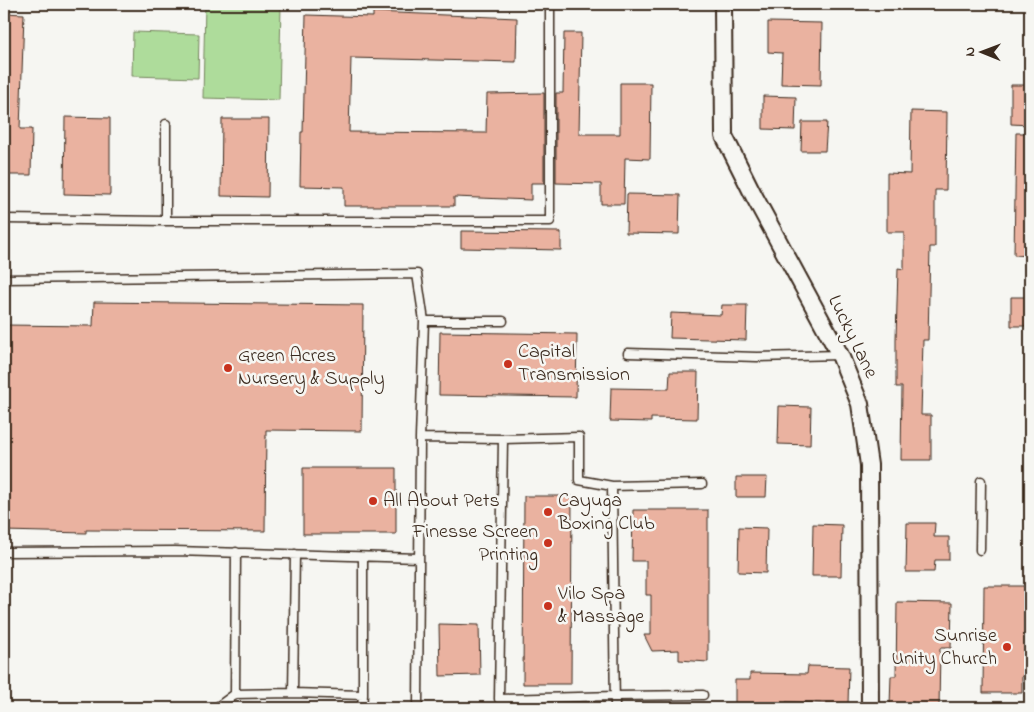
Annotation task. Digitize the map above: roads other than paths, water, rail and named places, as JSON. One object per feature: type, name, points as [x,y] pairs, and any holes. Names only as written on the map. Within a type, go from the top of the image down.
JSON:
[{"type":"street","name":"Lucky Lane","points":[[723,4],[724,136],[754,196],[840,355],[860,404],[869,465],[870,708]]},
{"type":"lane","points":[[4,219],[550,221],[550,4]]},
{"type":"lane","points":[[166,124],[166,221]]},
{"type":"lane","points":[[4,279],[417,274],[424,320],[420,438],[418,708]]},
{"type":"lane","points":[[424,320],[503,320]]},
{"type":"lane","points":[[628,353],[757,357],[840,355]]},
{"type":"lane","points":[[420,438],[503,439],[579,437],[580,480],[612,486],[702,484]]},
{"type":"lane","points":[[503,439],[500,699],[703,695]]},
{"type":"lane","points":[[980,550],[981,481]]},
{"type":"lane","points":[[612,486],[615,708]]},
{"type":"lane","points":[[4,552],[175,551],[419,558]]},
{"type":"lane","points":[[235,694],[236,552]]},
{"type":"lane","points":[[293,693],[295,554]]},
{"type":"lane","points":[[362,708],[364,557]]},
{"type":"lane","points":[[216,708],[235,694],[363,695]]},
{"type":"place","name":"Capital Transmission","points":[[508,364]]},
{"type":"place","name":"Green Acres Nursery & Supply","points":[[228,368]]},
{"type":"place","name":"All About Pets","points":[[373,501]]},
{"type":"place","name":"Cayuga Boxing Club","points":[[548,512]]},
{"type":"place","name":"Finesse Screen Printing","points":[[548,543]]},
{"type":"place","name":"Vilo Spa & Massage","points":[[548,606]]},
{"type":"place","name":"Sunrise Unity Church","points":[[1007,647]]}]
